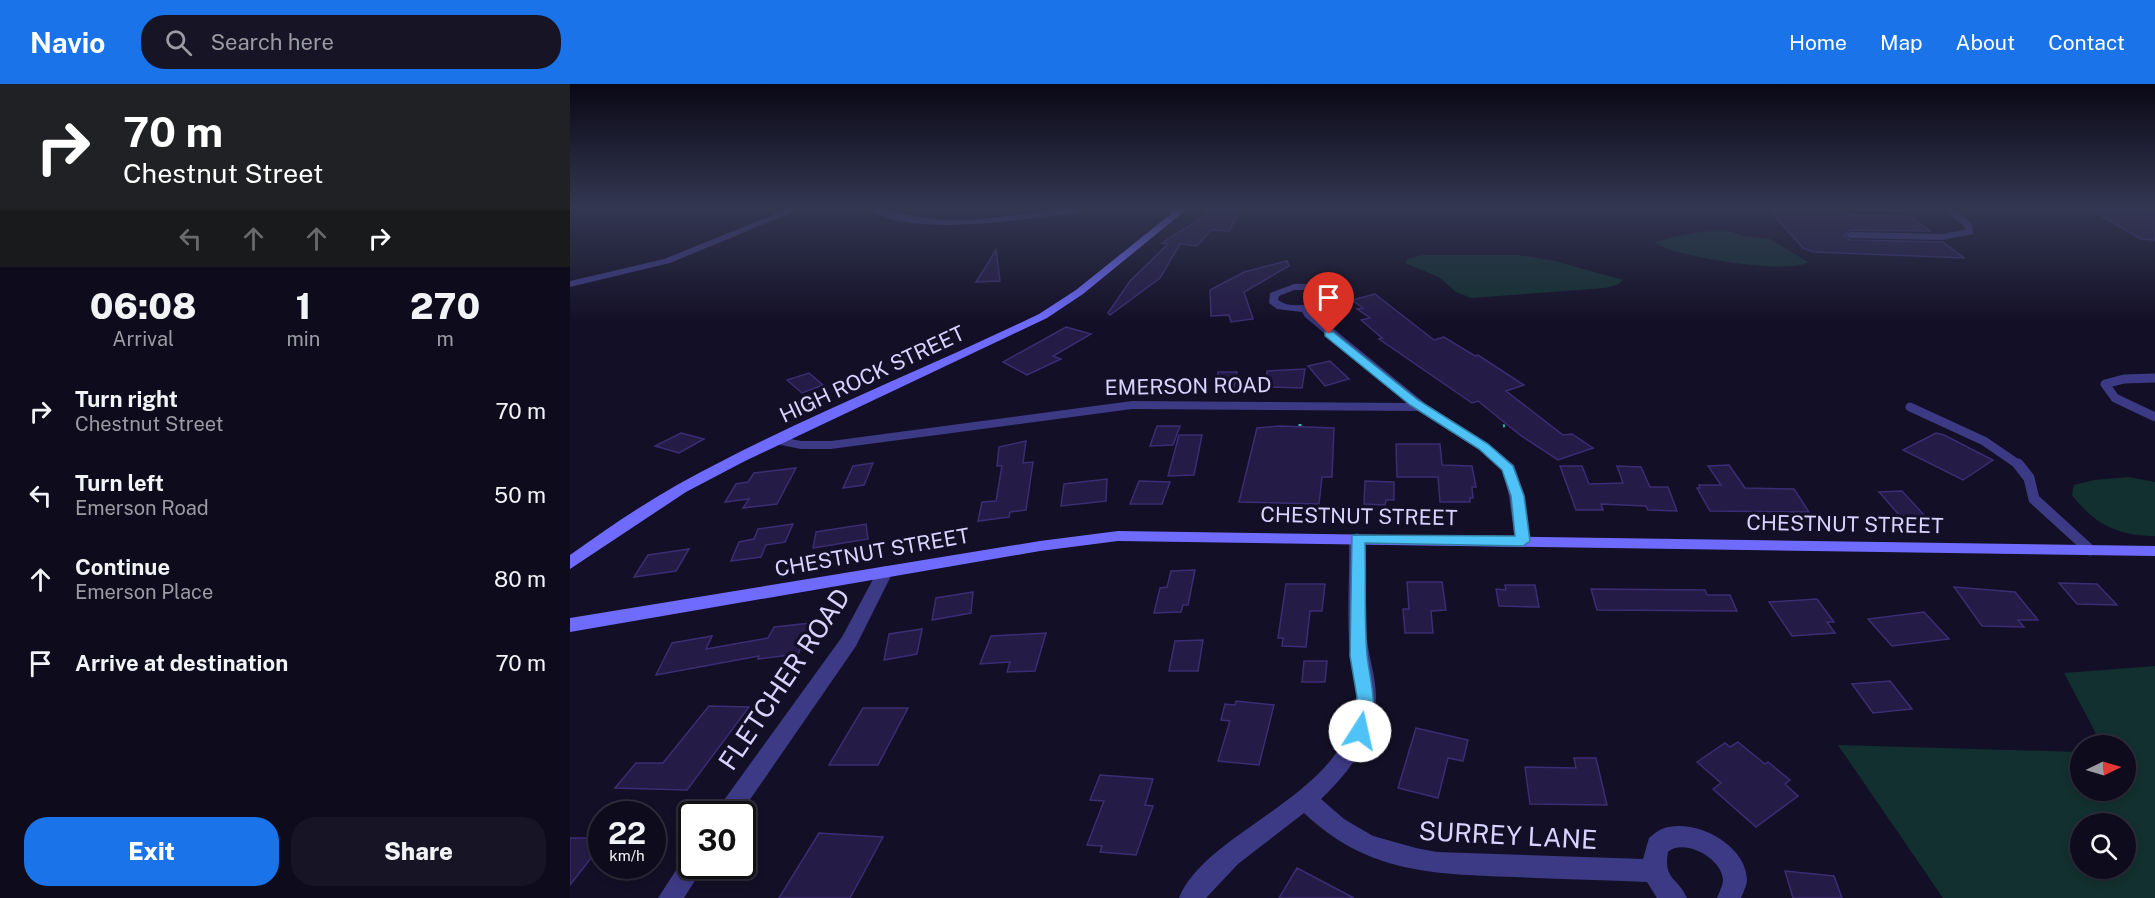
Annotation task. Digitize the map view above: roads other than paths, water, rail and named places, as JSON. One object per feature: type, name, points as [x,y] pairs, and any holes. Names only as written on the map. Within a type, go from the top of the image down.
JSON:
[{"type":"main road","name":"HIGH ROCK STREET","points":[[570,563],[670,496],[776,440],[1056,308],[1135,247]]},
{"type":"main road","name":"CHESTNUT STREET","points":[[570,626],[885,572],[1118,536],[2155,551]]},
{"type":"street","points":[[570,284],[667,261],[702,247]]},
{"type":"street","points":[[1305,309],[1314,322],[1421,407],[1483,446],[1509,468],[1517,496],[1523,541]]},
{"type":"street","name":"EMERSON ROAD","points":[[776,440],[801,445],[831,445],[1132,405],[1421,407]]},
{"type":"street","points":[[1191,898],[1205,878],[1230,854],[1305,799],[1350,750],[1360,731],[1365,714],[1366,697],[1358,630],[1357,538]]},
{"type":"street","name":"FLETCHER ROAD","points":[[735,801],[849,641],[885,572]]},
{"type":"street","name":"SURREY LANE","points":[[1305,799],[1334,827],[1358,842],[1404,858],[1437,863],[1654,871]]},
{"type":"street","points":[[1675,898],[1661,885],[1654,871],[1653,857],[1656,847],[1675,835],[1697,838],[1719,851],[1729,864],[1734,882],[1729,898]]},
{"type":"street","points":[[670,898],[683,879]]},
{"type":"lane","points":[[2155,378],[2124,379],[2105,384],[2115,398],[2155,417]]},
{"type":"lane","points":[[1910,407],[1984,441],[2015,460],[2029,478],[2034,499],[2090,550]]}]
